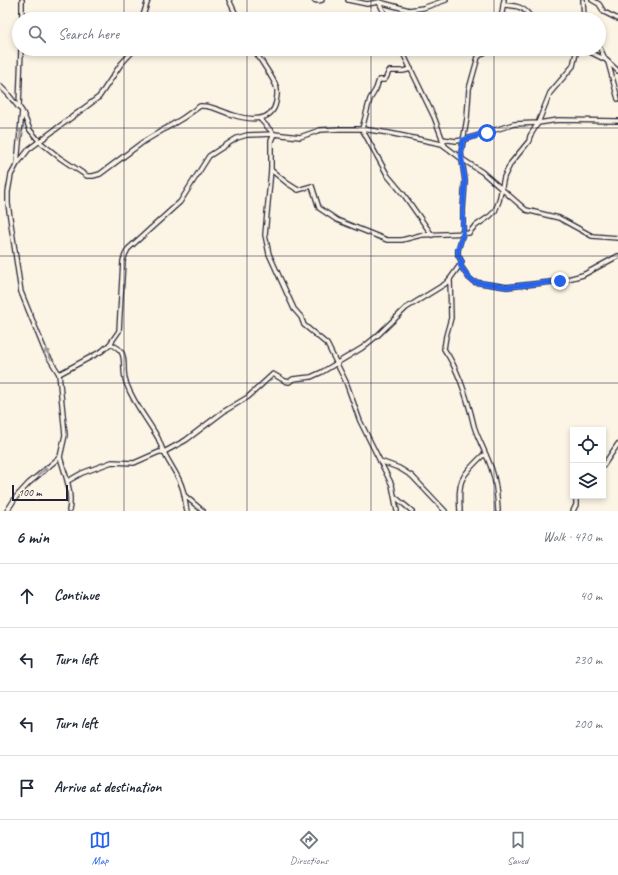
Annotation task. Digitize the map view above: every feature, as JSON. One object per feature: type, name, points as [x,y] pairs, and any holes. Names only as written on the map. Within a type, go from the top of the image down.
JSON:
[{"type":"street","points":[[22,0],[22,12]]},
{"type":"street","points":[[144,12],[148,0]]},
{"type":"street","points":[[231,0],[235,12]]},
{"type":"street","points":[[314,0],[322,0]]},
{"type":"street","points":[[348,0],[367,4],[379,2],[410,10],[423,8],[446,0]]},
{"type":"street","points":[[502,12],[504,0]]},
{"type":"street","points":[[584,12],[583,2],[592,0],[599,4],[604,12]]},
{"type":"street","points":[[379,2],[384,12]]},
{"type":"street","points":[[503,5],[518,6],[528,12]]},
{"type":"street","points":[[606,13],[618,19]]},
{"type":"street","points":[[21,56],[19,107],[30,130],[40,142],[60,158],[87,176],[100,174],[143,142],[200,106],[211,107],[233,115],[260,119],[274,134]]},
{"type":"street","points":[[69,511],[71,502],[68,481],[60,457],[65,435],[59,374],[43,344],[21,292],[18,281],[8,204],[11,175],[17,164],[28,150],[99,96],[121,64],[128,56]]},
{"type":"street","points":[[258,56],[276,87],[277,98],[272,112],[260,119]]},
{"type":"street","points":[[404,56],[434,117],[445,146]]},
{"type":"street","points":[[68,481],[82,472],[112,462],[134,463],[159,452],[164,452],[186,440],[223,412],[248,397],[272,374],[288,382],[293,379],[311,377],[336,364],[368,344],[406,308],[450,279],[462,262],[458,255],[463,233],[465,181],[461,153],[467,118],[469,89],[476,61],[479,56]]},
{"type":"street","points":[[271,170],[298,190],[312,186],[319,208],[337,220],[386,240],[402,240],[421,235],[469,234],[474,227],[495,211],[500,201],[503,181],[511,163],[528,141],[538,123],[550,93],[573,66],[575,56]]},
{"type":"street","points":[[598,56],[615,67],[618,72]]},
{"type":"street","points":[[604,56],[618,99]]},
{"type":"street","points":[[411,69],[403,71],[389,71],[384,80],[379,80],[370,99],[362,129],[388,176],[404,195],[432,235]]},
{"type":"street","points":[[0,86],[22,111],[17,164]]},
{"type":"street","points":[[442,139],[456,141],[463,140],[514,124],[558,120],[618,121]]},
{"type":"street","points":[[59,374],[98,354],[110,344],[119,331],[123,261],[128,249],[180,202],[209,156],[247,135],[274,134],[300,137],[320,130],[362,129],[399,134],[445,146],[482,172],[526,210],[559,218],[592,236],[618,238]]},
{"type":"street","points":[[274,134],[272,141],[265,235],[268,254],[294,308],[304,324],[326,344],[346,382],[360,421],[392,485],[397,511]]},
{"type":"street","points":[[460,265],[469,278],[474,282],[507,287],[560,281],[583,275],[618,256]]},
{"type":"street","points":[[450,279],[451,318],[444,349],[453,362],[474,419],[476,431],[493,470],[498,511]]},
{"type":"street","points":[[110,344],[117,347],[122,352],[124,358],[123,375],[126,385],[159,439],[178,478],[184,494],[187,511]]},
{"type":"street","points":[[605,463],[618,444]]},
{"type":"street","points":[[460,511],[459,488],[461,479],[482,456],[486,455]]},
{"type":"street","points":[[7,511],[16,497],[29,483],[60,457]]},
{"type":"street","points":[[380,461],[399,468],[412,476],[445,511]]},
{"type":"street","points":[[184,494],[203,511]]},
{"type":"street","points":[[395,497],[412,511]]},
{"type":"street","points":[[573,511],[576,505],[576,499]]},
{"type":"route","points":[[487,133],[463,140],[461,153],[465,181],[463,233],[458,250],[458,255],[462,260],[460,265],[469,278],[474,282],[507,287],[560,281]]}]
